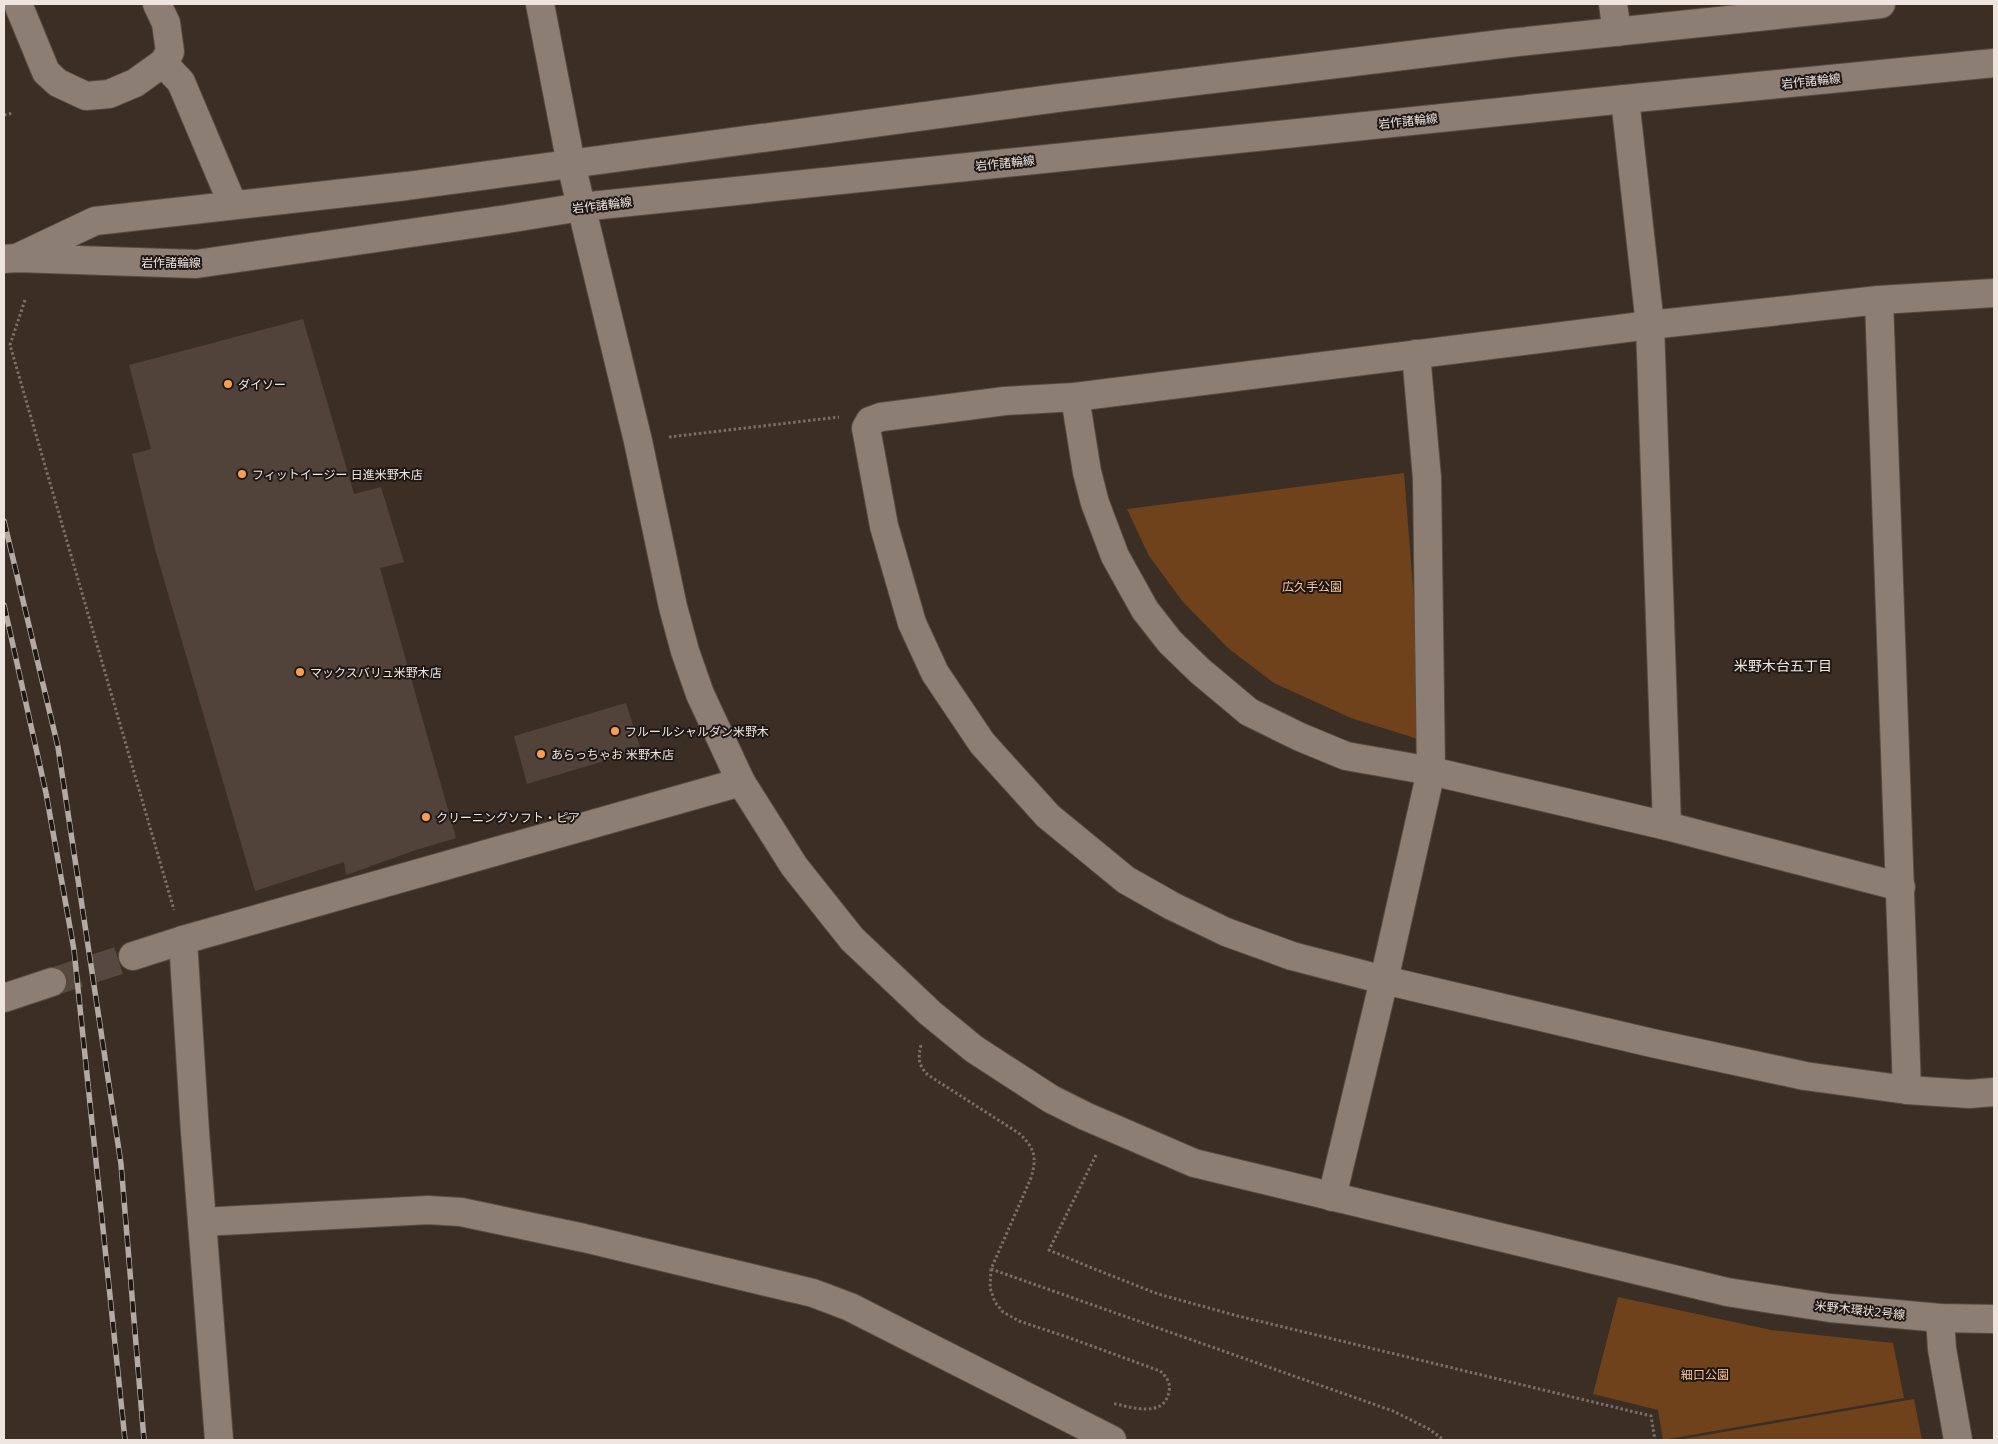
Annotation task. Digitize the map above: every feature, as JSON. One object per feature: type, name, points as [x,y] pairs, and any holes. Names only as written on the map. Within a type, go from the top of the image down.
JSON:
[{"type":"street","points":[[18,4],[46,72],[58,83],[86,96],[109,94],[135,83],[163,63],[170,52],[166,23],[157,4]]},
{"type":"street","name":"米野木環状2号線","points":[[540,4],[580,207],[638,441],[672,607],[700,694],[741,782],[794,866],[852,938],[888,975],[974,1050],[1051,1099],[1194,1163],[1727,1292],[1830,1308],[1940,1318],[1994,1319]]},
{"type":"street","points":[[1613,4],[1617,32]]},
{"type":"street","name":"岩作諸輪線","points":[[10,258],[95,220],[407,186],[1067,97],[1617,32],[1881,4]]},
{"type":"street","points":[[163,63],[181,82],[233,205]]},
{"type":"street","name":"岩作諸輪線","points":[[10,258],[196,264],[580,207],[1625,99],[1994,64]]},
{"type":"street","points":[[1625,99],[1650,325],[1667,826]]},
{"type":"street","points":[[1994,293],[1879,300],[1650,325],[1075,397],[1005,401],[881,416],[870,421],[866,428],[884,526],[912,623],[935,673],[982,744],[1048,816],[1126,880],[1172,906],[1226,932],[1292,956],[1384,980],[1652,1043],[1804,1076],[1907,1090],[1969,1094],[1994,1092]]},
{"type":"street","points":[[1879,300],[1907,1090]]},
{"type":"street","points":[[1332,1197],[1431,772],[1427,478],[1416,354]]},
{"type":"street","points":[[1075,397],[1087,472],[1095,503],[1115,556],[1145,610],[1170,642],[1200,671],[1249,712],[1300,737],[1346,756],[1431,772],[1667,826],[1901,887]]},
{"type":"street","points":[[133,956],[183,940],[741,782]]},
{"type":"street","points":[[183,940],[202,1222],[220,1440]]},
{"type":"street","points":[[4,998],[52,982]]},
{"type":"street","points":[[202,1222],[428,1210],[460,1212],[584,1238],[832,1300],[850,1307],[1112,1440]]},
{"type":"street","points":[[1940,1318],[1942,1350],[1958,1440]]},
{"type":"path","points":[[4,115],[13,113]]},
{"type":"path","points":[[25,300],[10,345],[183,940]]},
{"type":"path","points":[[638,441],[850,415],[881,416]]},
{"type":"path","points":[[941,1022],[921,1045],[920,1066],[928,1075],[1020,1134],[1029,1143],[1034,1152],[1035,1163],[1032,1178],[990,1269],[990,1288],[995,1302],[1003,1312],[1019,1321],[1160,1371],[1166,1377],[1170,1388],[1167,1400],[1159,1407],[1144,1410],[1098,1400],[1089,1402],[1078,1423]]},
{"type":"path","points":[[1110,1127],[1049,1250],[1158,1294],[1238,1316],[1651,1416],[1655,1440]]},
{"type":"path","points":[[990,1269],[1393,1412],[1429,1429],[1444,1440]]},
{"type":"green space","name":"広久手公園","points":[[1404,473],[1424,728],[1418,739],[1351,718],[1274,683],[1228,648],[1183,602],[1149,556],[1127,509]]},
{"type":"green space","name":"細口公園","points":[[1618,1297],[1771,1330],[1893,1343],[1904,1398],[1663,1440],[1658,1410],[1593,1394]]},
{"type":"green space","points":[[1914,1399],[1922,1440],[1677,1440]]},
{"type":"building","name":"マックスバリュ米野木店","points":[[303,319],[354,494],[381,487],[404,562],[380,568],[456,838],[346,875],[344,862],[255,891],[155,549],[132,454],[151,449],[129,365]]},
{"type":"building","points":[[626,703],[641,750],[527,784],[514,736]]},
{"type":"tunnel","points":[[52,982],[133,956]]},
{"type":"railway","points":[[4,521],[58,747],[121,1164],[144,1440]]},
{"type":"railway","points":[[4,605],[46,793],[74,950],[125,1440]]},
{"type":"place","name":"ダイソー","points":[[228,384]]},
{"type":"place","name":"フィットイージー 日進米野木店","points":[[242,474]]},
{"type":"place","name":"マックスバリュ米野木店","points":[[300,672]]},
{"type":"place","name":"フルールシャルダン米野木","points":[[615,731]]},
{"type":"place","name":"あらっちゃお 米野木店","points":[[541,754]]},
{"type":"place","name":"クリーニングソフト・ピア","points":[[426,817]]},
{"type":"district","name":"米野木台五丁目","points":[[1783,665]]}]
